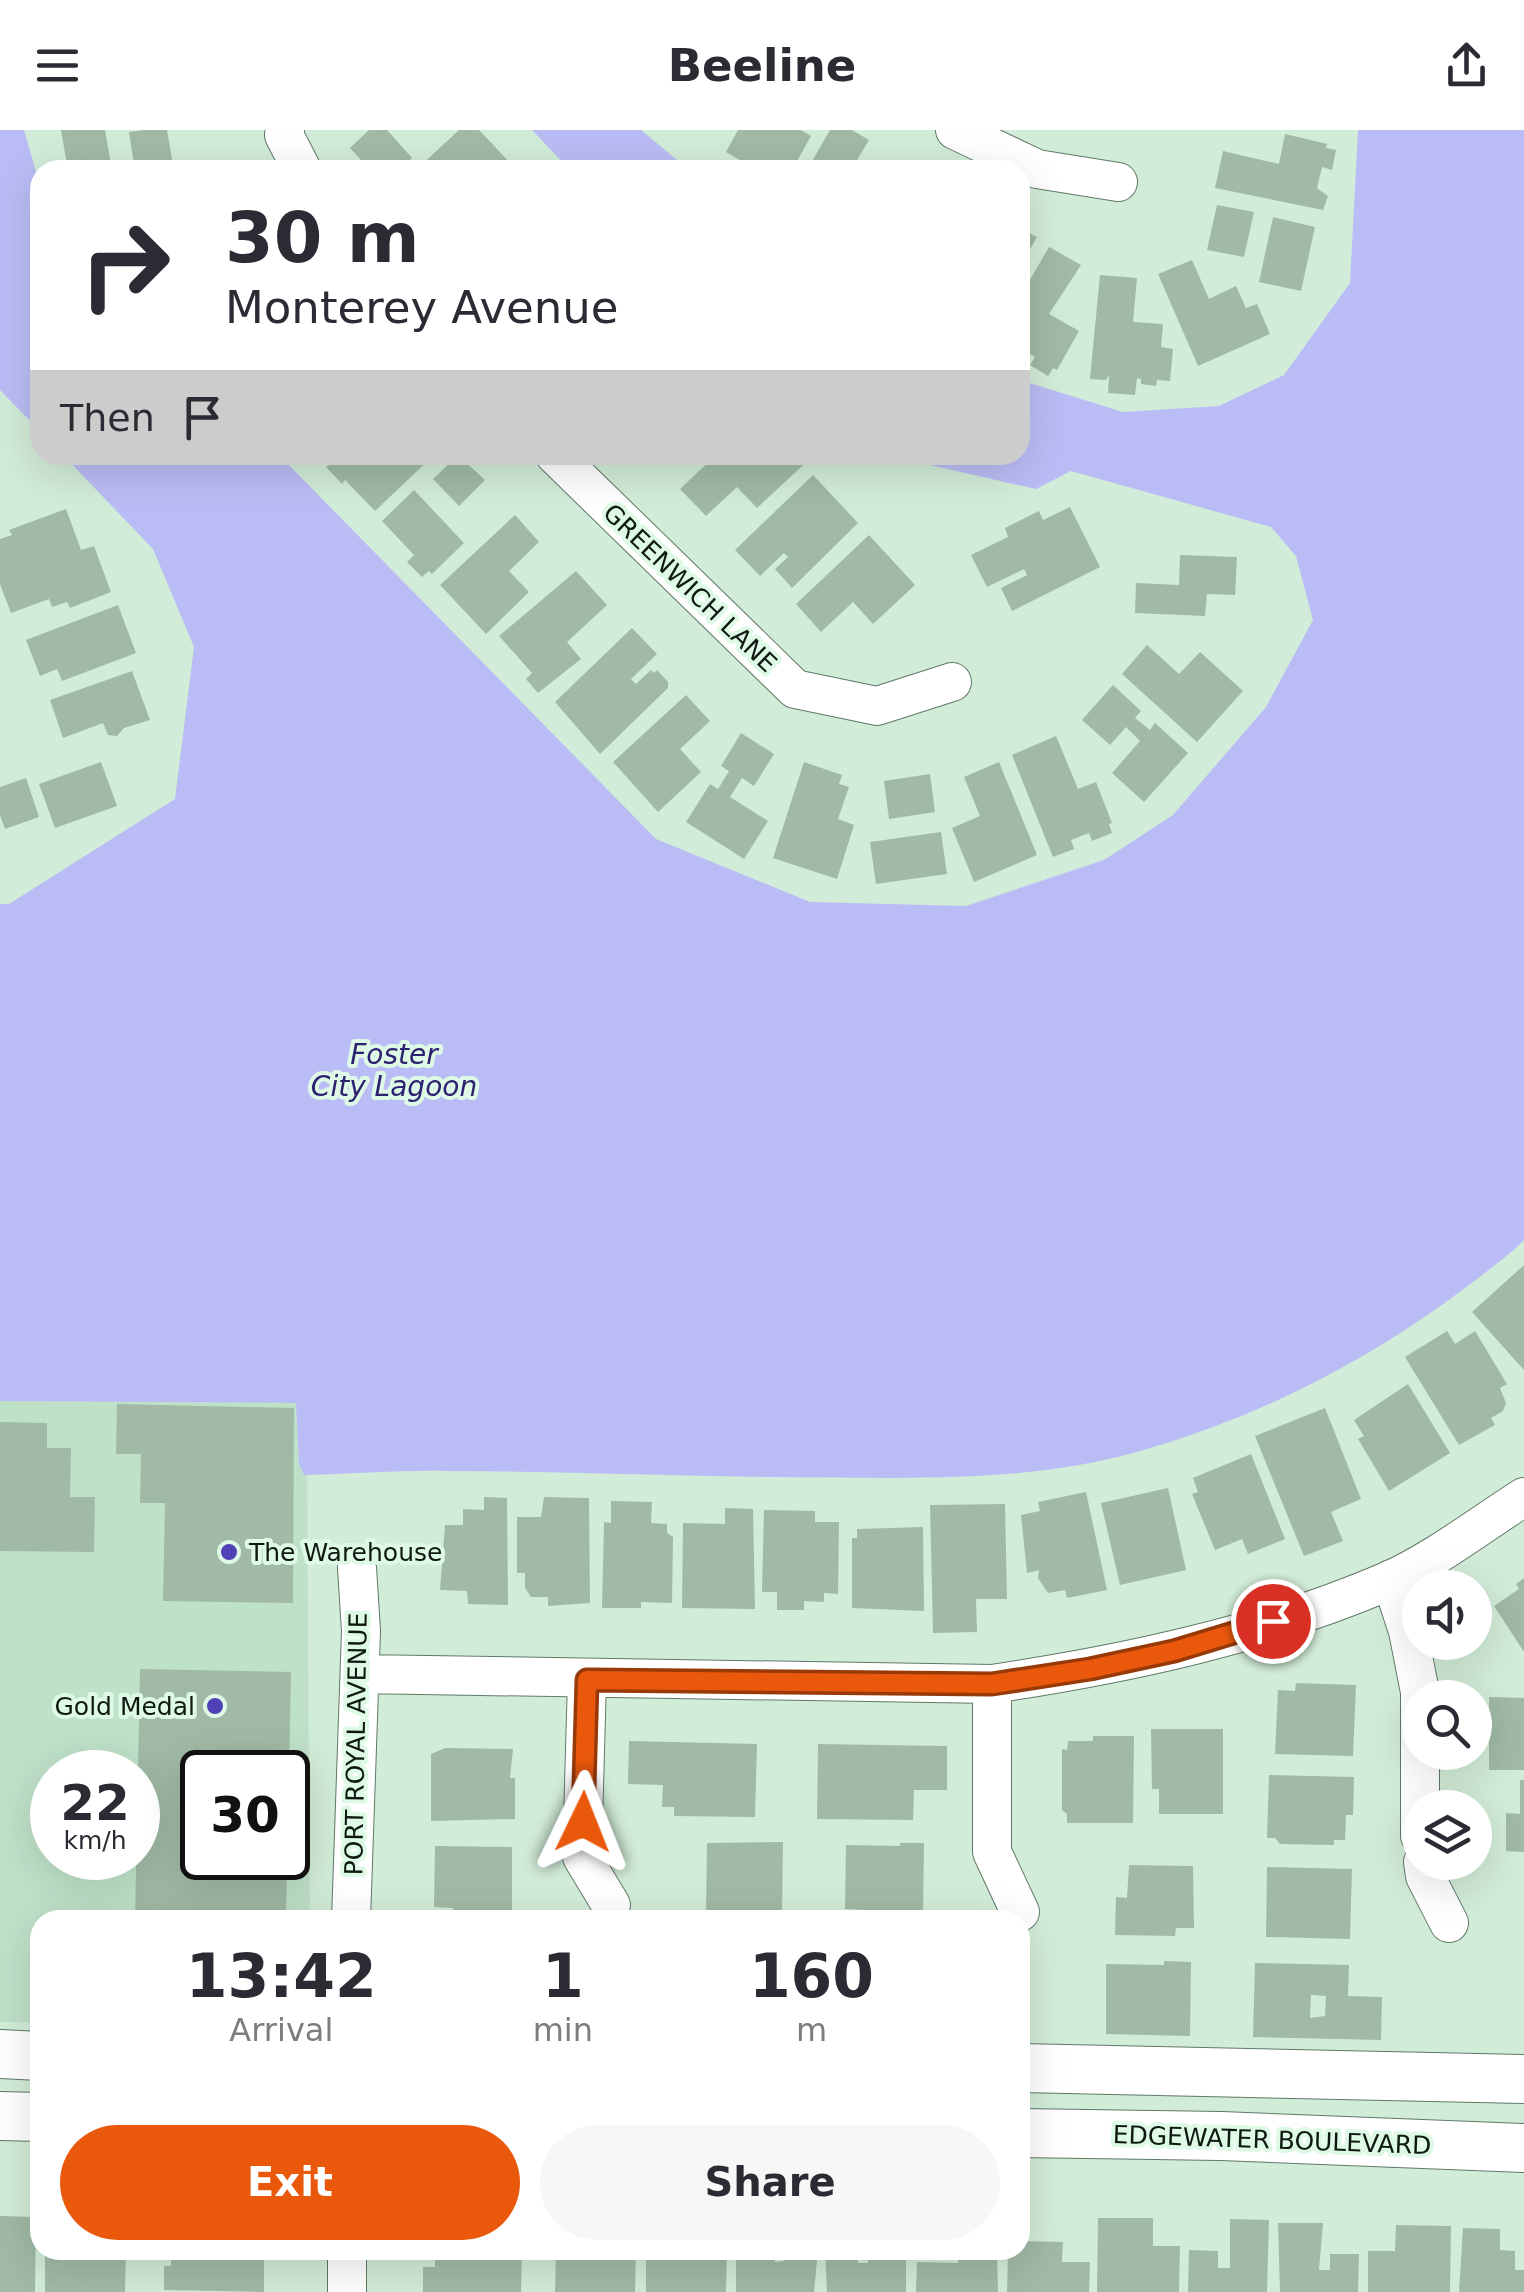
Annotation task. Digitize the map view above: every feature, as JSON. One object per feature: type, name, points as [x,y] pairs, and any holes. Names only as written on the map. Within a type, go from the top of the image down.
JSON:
[{"type":"street","points":[[285,130],[297,160]]},
{"type":"street","points":[[955,130],[1018,160]]},
{"type":"street","points":[[1030,166],[1118,182]]},
{"type":"street","name":"GREENWICH LANE","points":[[565,465],[795,689],[877,706],[952,682]]},
{"type":"street","points":[[360,1674],[992,1684],[1174,1651],[1306,1611],[1391,1580],[1524,1498]]},
{"type":"street","name":"PORT ROYAL AVENUE","points":[[352,1910],[360,1674],[357,1568]]},
{"type":"street","points":[[1391,1580],[1408,1631],[1420,1692],[1420,1790]]},
{"type":"street","points":[[587,1680],[582,1857],[610,1905]]},
{"type":"street","points":[[992,1684],[992,1852],[1019,1910]]},
{"type":"street","points":[[1427,1880],[1448,1923]]},
{"type":"street","points":[[0,2054],[30,2056]]},
{"type":"street","points":[[1030,2068],[1524,2078]]},
{"type":"street","points":[[1378,2075],[1524,2110]]},
{"type":"street","points":[[0,2116],[30,2117]]},
{"type":"street","name":"EDGEWATER BOULEVARD","points":[[1030,2133],[1524,2148]]},
{"type":"street","points":[[346,2292],[347,2260]]},
{"type":"shaded area","points":[[0,1401],[297,1403],[299,1464],[307,1475],[309,1750],[180,1750],[180,1880],[310,1880],[310,1910],[30,1910],[30,2022],[0,2022]]},
{"type":"water","points":[[0,130],[24,130],[33,160],[30,421],[0,390]]},
{"type":"water","points":[[532,130],[641,130],[677,160],[560,160]]},
{"type":"water","name":"Foster City Lagoon","points":[[1358,130],[1524,130],[1524,1240],[1516,1248],[1383,1344],[1288,1396],[1186,1437],[1133,1453],[999,1475],[909,1478],[430,1471],[304,1475],[299,1464],[296,1403],[0,1401],[0,904],[9,904],[175,799],[194,647],[153,549],[73,465],[289,465],[656,839],[810,902],[966,906],[1104,860],[1173,815],[1266,707],[1313,620],[1296,556],[1271,527],[1071,471],[1036,489],[930,465],[1030,465],[1030,383],[1123,412],[1219,406],[1284,375],[1350,283]]},
{"type":"building","points":[[61,130],[105,130],[110,160],[66,160]]},
{"type":"building","points":[[167,130],[172,160],[133,160],[129,132]]},
{"type":"building","points":[[369,130],[387,130],[412,158],[361,160],[350,148]]},
{"type":"building","points":[[459,130],[479,130],[508,160],[427,160]]},
{"type":"building","points":[[738,130],[801,130],[811,136],[798,160],[740,160],[726,152]]},
{"type":"building","points":[[830,130],[852,130],[869,140],[857,160],[813,160]]},
{"type":"building","points":[[1285,134],[1327,144],[1326,148],[1336,150],[1332,170],[1322,167],[1317,188],[1328,196],[1323,210],[1215,188],[1223,151],[1279,164]]},
{"type":"building","points":[[1217,205],[1254,212],[1244,257],[1207,250]]},
{"type":"building","points":[[1273,217],[1315,227],[1301,291],[1259,282]]},
{"type":"building","points":[[1049,247],[1081,265],[1049,314],[1079,331],[1057,370],[1053,368],[1048,376],[1030,365],[1035,357],[1030,354],[1030,280]]},
{"type":"building","points":[[1192,260],[1209,299],[1236,286],[1246,308],[1257,304],[1270,334],[1198,366],[1158,274]]},
{"type":"building","points":[[1100,275],[1137,278],[1133,322],[1163,324],[1161,347],[1173,349],[1170,381],[1157,380],[1156,386],[1141,384],[1137,378],[1135,395],[1108,393],[1109,375],[1106,380],[1090,379]]},
{"type":"building","points":[[423,465],[375,511],[345,480],[342,484],[326,467]]},
{"type":"building","points":[[448,465],[469,465],[485,480],[459,506],[433,479]]},
{"type":"building","points":[[705,465],[803,465],[757,508],[737,487],[706,516],[680,489]]},
{"type":"building","points":[[813,475],[858,523],[792,588],[775,569],[788,557],[784,553],[760,576],[735,550]]},
{"type":"building","points":[[414,490],[464,543],[432,574],[429,571],[422,577],[407,562],[414,555],[382,521]]},
{"type":"building","points":[[1070,507],[1100,567],[1012,611],[1001,588],[1027,575],[1024,569],[987,587],[971,555],[1008,537],[1005,528],[1039,511],[1043,520]]},
{"type":"building","points":[[66,509],[81,550],[94,546],[111,592],[70,608],[67,602],[52,607],[49,599],[11,613],[0,584],[0,539],[12,535],[9,530]]},
{"type":"building","points":[[515,515],[539,542],[509,571],[529,592],[486,634],[440,585]]},
{"type":"building","points":[[869,535],[915,585],[873,624],[853,602],[821,632],[796,604]]},
{"type":"building","points":[[1180,555],[1237,557],[1235,595],[1207,594],[1205,616],[1135,613],[1136,583],[1179,585]]},
{"type":"building","points":[[576,571],[607,605],[567,642],[581,659],[538,693],[526,679],[532,673],[499,636]]},
{"type":"building","points":[[118,605],[136,653],[62,681],[57,669],[40,676],[26,640]]},
{"type":"building","points":[[632,628],[657,654],[631,679],[636,684],[651,670],[657,670],[668,682],[668,688],[600,754],[555,702]]},
{"type":"building","points":[[1147,645],[1179,674],[1200,652],[1243,691],[1197,742],[1122,674]]},
{"type":"building","points":[[132,671],[150,720],[124,728],[117,736],[108,735],[103,723],[63,738],[50,700]]},
{"type":"building","points":[[1113,685],[1141,711],[1135,718],[1150,730],[1155,723],[1188,753],[1144,802],[1112,773],[1140,741],[1126,727],[1110,745],[1082,720]]},
{"type":"building","points":[[686,695],[710,721],[680,749],[701,772],[658,812],[613,762]]},
{"type":"building","points":[[741,733],[774,754],[754,786],[742,778],[730,797],[768,821],[744,859],[686,822],[710,784],[718,789],[729,771],[721,766]]},
{"type":"building","points":[[1056,736],[1078,789],[1096,782],[1112,833],[1092,841],[1089,833],[1071,840],[1074,849],[1053,857],[1012,755]]},
{"type":"building","points":[[101,762],[117,806],[55,828],[39,784]]},
{"type":"building","points":[[804,762],[842,775],[839,784],[849,787],[838,819],[854,825],[837,879],[773,858]]},
{"type":"building","points":[[999,762],[1037,855],[974,882],[952,828],[980,816],[964,777]]},
{"type":"building","points":[[930,774],[935,812],[889,819],[884,781]]},
{"type":"building","points":[[26,778],[39,817],[5,829],[0,815],[0,787]]},
{"type":"building","points":[[941,832],[947,874],[876,884],[870,842]]},
{"type":"building","points":[[1524,1265],[1524,1370],[1472,1312]]},
{"type":"building","points":[[1447,1331],[1455,1344],[1475,1331],[1507,1384],[1500,1388],[1506,1403],[1503,1411],[1491,1418],[1495,1425],[1459,1445],[1405,1357]]},
{"type":"building","points":[[1408,1384],[1450,1453],[1389,1491],[1358,1439],[1364,1436],[1354,1420]]},
{"type":"building","name":"The Warehouse","points":[[117,1404],[294,1408],[293,1603],[163,1601],[165,1503],[140,1503],[141,1454],[116,1454]]},
{"type":"building","points":[[1325,1408],[1361,1499],[1331,1512],[1343,1541],[1304,1556],[1255,1436]]},
{"type":"building","points":[[0,1422],[47,1423],[47,1448],[71,1448],[70,1497],[95,1497],[94,1552],[0,1551]]},
{"type":"building","points":[[1251,1454],[1285,1539],[1248,1554],[1242,1539],[1215,1550],[1192,1494],[1198,1492],[1193,1478]]},
{"type":"building","points":[[1168,1488],[1186,1570],[1120,1585],[1101,1503]]},
{"type":"building","points":[[1086,1492],[1107,1590],[1067,1598],[1065,1590],[1048,1593],[1038,1578],[1039,1570],[1027,1573],[1021,1515],[1040,1511],[1038,1502]]},
{"type":"building","points":[[484,1497],[507,1498],[508,1605],[468,1604],[467,1591],[440,1590],[445,1525],[463,1525],[463,1509],[484,1510]]},
{"type":"building","points":[[544,1497],[589,1498],[590,1603],[548,1606],[548,1597],[531,1597],[525,1588],[525,1573],[517,1573],[517,1517],[541,1517]]},
{"type":"building","points":[[611,1501],[652,1502],[651,1523],[667,1524],[667,1533],[673,1537],[672,1603],[641,1602],[641,1608],[602,1608],[604,1522],[611,1523]]},
{"type":"building","points":[[1005,1504],[1007,1599],[976,1599],[977,1632],[933,1633],[930,1505]]},
{"type":"building","points":[[725,1508],[753,1509],[755,1609],[682,1608],[683,1523],[725,1524]]},
{"type":"building","points":[[764,1510],[815,1511],[815,1522],[839,1522],[838,1594],[824,1593],[824,1602],[804,1601],[804,1610],[777,1610],[777,1592],[762,1592]]},
{"type":"building","points":[[923,1527],[924,1611],[852,1608],[852,1538],[857,1538],[857,1529]]},
{"type":"building","points":[[1524,1578],[1524,1652],[1494,1606],[1519,1589],[1516,1584]]},
{"type":"building","points":[[140,1669],[291,1672],[289,1750],[180,1750],[180,1880],[287,1880],[286,1910],[135,1910],[136,1880],[160,1880],[160,1750],[138,1750]]},
{"type":"building","points":[[1296,1683],[1356,1685],[1353,1756],[1275,1754],[1278,1690],[1295,1691]]},
{"type":"building","points":[[1492,1697],[1524,1698],[1524,1770],[1492,1770]]},
{"type":"building","points":[[1151,1729],[1223,1729],[1223,1814],[1159,1814],[1159,1789],[1152,1789]]},
{"type":"building","points":[[1093,1736],[1134,1736],[1133,1823],[1067,1823],[1067,1814],[1062,1810],[1062,1749],[1067,1750],[1068,1741],[1093,1741]]},
{"type":"building","points":[[629,1741],[757,1744],[755,1817],[674,1816],[674,1807],[662,1807],[663,1785],[628,1784]]},
{"type":"building","points":[[818,1744],[947,1746],[947,1790],[914,1790],[913,1820],[817,1819]]},
{"type":"building","points":[[445,1748],[513,1749],[510,1778],[515,1778],[515,1819],[431,1821],[431,1754]]},
{"type":"building","points":[[1269,1775],[1354,1777],[1353,1815],[1346,1815],[1345,1840],[1334,1840],[1334,1845],[1280,1844],[1275,1838],[1267,1838]]},
{"type":"building","points":[[1520,1780],[1524,1780],[1524,1852],[1506,1851],[1506,1813],[1520,1814]]},
{"type":"building","points":[[783,1842],[782,1910],[706,1910],[707,1843]]},
{"type":"building","points":[[924,1843],[923,1910],[845,1909],[846,1845]]},
{"type":"building","points":[[435,1846],[512,1847],[512,1910],[434,1907]]},
{"type":"building","points":[[1129,1865],[1193,1866],[1194,1928],[1176,1928],[1175,1936],[1115,1935],[1116,1897],[1127,1898]]},
{"type":"building","points":[[1267,1867],[1352,1869],[1350,1939],[1266,1937]]},
{"type":"building","points":[[1164,1961],[1191,1962],[1190,2036],[1106,2034],[1106,1964],[1164,1965]]},
{"type":"building","points":[[1255,1963],[1349,1965],[1348,1996],[1382,1997],[1381,2040],[1253,2037]],"holes":[[[1311,1995],[1326,1996],[1325,2016],[1310,2018]]]},
{"type":"building","points":[[0,2216],[30,2217],[35,2292],[0,2292]]},
{"type":"building","points":[[1098,2218],[1153,2218],[1153,2246],[1180,2246],[1179,2292],[1097,2292]]},
{"type":"building","points":[[1230,2219],[1269,2220],[1267,2292],[1188,2292],[1189,2250],[1218,2251],[1218,2268],[1230,2268]]},
{"type":"building","points":[[1278,2223],[1323,2223],[1319,2270],[1330,2270],[1330,2254],[1359,2254],[1358,2292],[1280,2292]]},
{"type":"building","points":[[1396,2225],[1451,2226],[1450,2292],[1368,2292],[1368,2251],[1395,2251]]},
{"type":"building","points":[[1463,2228],[1500,2229],[1500,2250],[1515,2251],[1515,2270],[1524,2270],[1524,2292],[1459,2292]]},
{"type":"building","points":[[1030,2241],[1063,2242],[1062,2262],[1090,2262],[1089,2292],[1007,2292],[1008,2260],[1030,2260]]},
{"type":"building","points":[[45,2260],[126,2260],[125,2292],[45,2292]]},
{"type":"building","points":[[171,2260],[264,2260],[264,2292],[164,2290],[164,2266],[171,2266]]},
{"type":"building","points":[[435,2260],[522,2260],[521,2292],[423,2292],[423,2267],[435,2267]]},
{"type":"building","points":[[556,2260],[636,2260],[635,2292],[555,2292]]},
{"type":"building","points":[[646,2260],[727,2260],[726,2292],[646,2292]]},
{"type":"building","points":[[736,2260],[817,2260],[814,2292],[736,2292]]},
{"type":"building","points":[[825,2260],[906,2260],[906,2292],[827,2292]]},
{"type":"building","points":[[997,2260],[998,2292],[916,2292],[917,2262]]},
{"type":"place","name":"The Warehouse","points":[[229,1552]]},
{"type":"place","name":"Gold Medal","points":[[215,1706]]},
{"type":"route","points":[[583,1822],[587,1680],[992,1684],[1174,1651],[1273,1621]]}]
